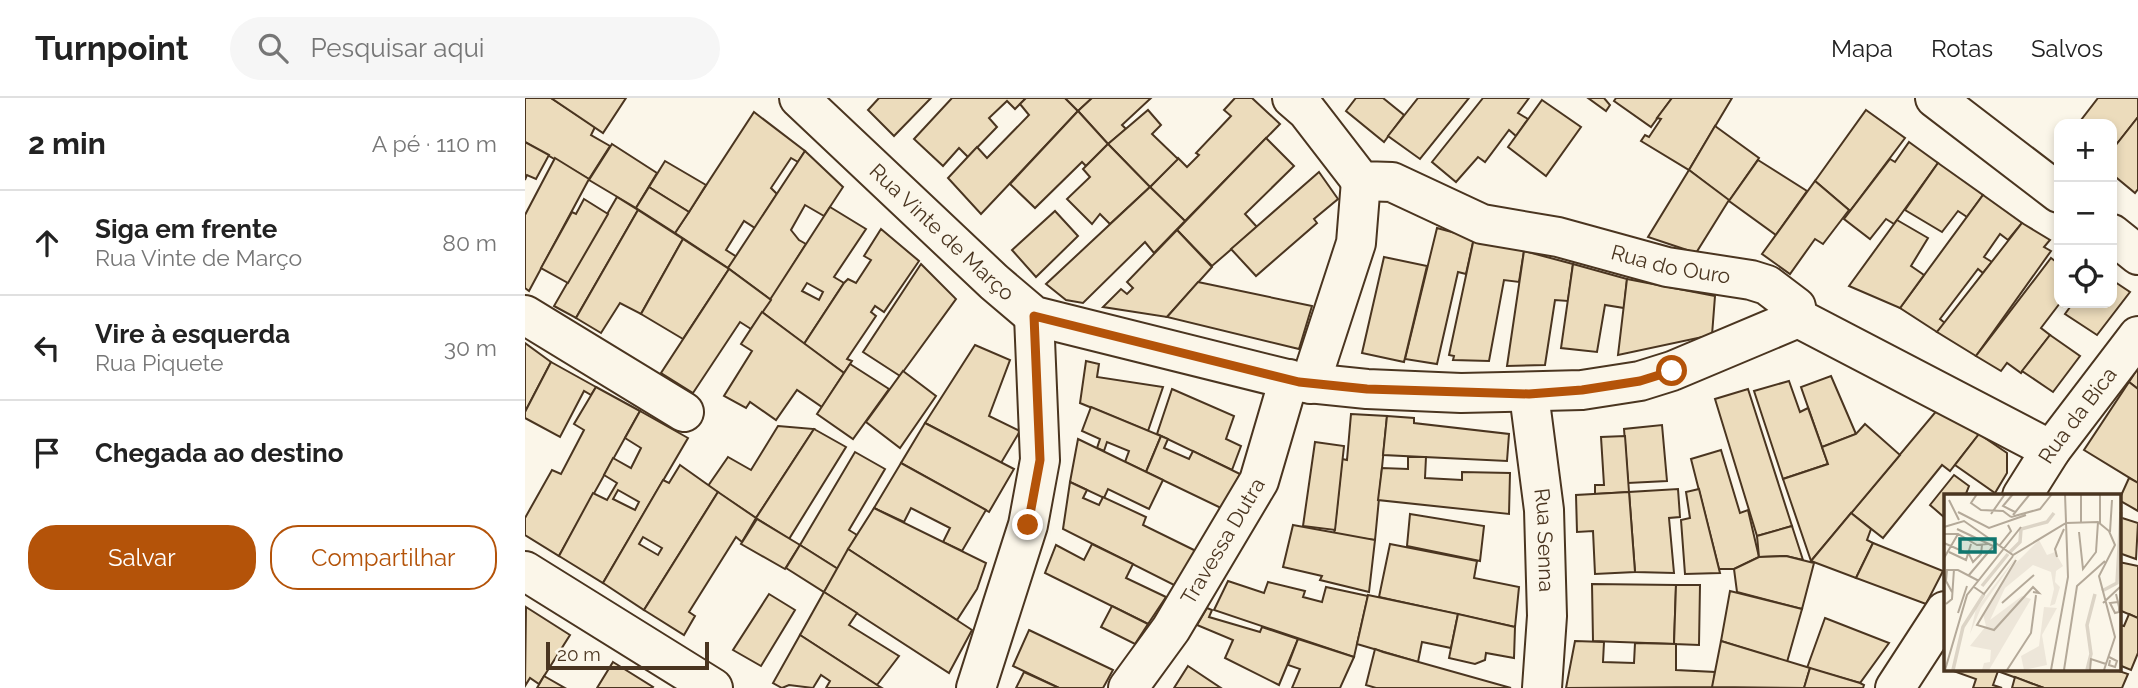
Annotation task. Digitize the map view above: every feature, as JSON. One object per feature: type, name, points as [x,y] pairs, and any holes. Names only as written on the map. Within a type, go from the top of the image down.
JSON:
[{"type":"street","name":"Rua Vinte de Março","points":[[799,98],[994,282],[1034,316],[1300,382],[1367,389],[1529,394],[1582,390],[1640,381],[1672,371],[1798,318]]},
{"type":"street","points":[[1292,98],[1307,111],[1361,181]]},
{"type":"street","points":[[1935,98],[2054,189]]},
{"type":"street","name":"Rua do Ouro","points":[[1361,181],[1392,182],[1482,224],[1558,237],[1667,267],[1751,280],[1785,297],[1796,307],[1798,318],[2051,450]]},
{"type":"street","name":"Travessa Dutra","points":[[1128,688],[1171,629],[1259,481],[1356,243],[1361,181]]},
{"type":"street","points":[[2117,238],[2138,255]]},
{"type":"street","points":[[525,315],[684,412]]},
{"type":"street","points":[[977,688],[1028,525],[1040,460],[1034,316]]},
{"type":"street","name":"Rua da Bica","points":[[2023,494],[2051,450],[2138,337]]},
{"type":"street","name":"Rua Senna","points":[[1529,394],[1544,510],[1547,616],[1542,688]]},
{"type":"street","points":[[525,571],[713,688]]},
{"type":"street","points":[[1895,688],[1944,613]]},
{"type":"building","points":[[525,98],[551,98],[595,127],[591,135],[610,146],[589,179],[525,142]]},
{"type":"building","points":[[551,98],[626,98],[603,133]]},
{"type":"building","points":[[879,98],[931,98],[894,136],[868,110]]},
{"type":"building","points":[[952,98],[1026,98],[1015,109],[1007,101],[989,118],[997,127],[968,157],[959,148],[943,166],[914,139]]},
{"type":"building","points":[[1026,98],[1065,98],[1078,111],[981,214],[948,178],[977,147],[987,158],[1029,115],[1020,104]]},
{"type":"building","points":[[1065,98],[1092,98],[1078,111]]},
{"type":"building","points":[[1092,98],[1151,98],[1122,125],[1126,129],[1108,144],[1078,111]]},
{"type":"building","points":[[1235,98],[1252,98],[1280,124],[1185,221],[1150,187],[1178,158],[1187,167],[1199,155],[1196,153],[1231,116],[1224,110]]},
{"type":"building","points":[[1356,98],[1383,98],[1404,115],[1384,142],[1346,111]]},
{"type":"building","points":[[1418,98],[1469,98],[1420,159],[1388,136]]},
{"type":"building","points":[[1483,98],[1529,98],[1518,113],[1528,119],[1516,136],[1509,130],[1485,162],[1478,157],[1456,182],[1432,162]]},
{"type":"building","points":[[1588,98],[1604,98],[1610,105],[1606,111]]},
{"type":"building","points":[[1616,98],[1672,98],[1651,127],[1614,101]]},
{"type":"building","points":[[1672,98],[1732,98],[1689,170],[1641,141],[1645,135],[1649,137],[1661,119],[1657,118]]},
{"type":"building","points":[[2098,98],[2138,98],[2138,117],[2117,144],[2117,119],[2082,119]]},
{"type":"building","points":[[1542,100],[1581,127],[1546,176],[1508,147]]},
{"type":"building","points":[[1148,110],[1161,125],[1152,134],[1178,159],[1150,187],[1108,144]]},
{"type":"building","points":[[1866,110],[1905,138],[1850,211],[1815,181]]},
{"type":"building","points":[[1078,111],[1108,144],[1086,166],[1082,162],[1035,208],[1010,184]]},
{"type":"building","points":[[754,112],[805,151],[798,162],[791,158],[771,188],[777,194],[755,228],[744,221],[726,250],[737,257],[728,268],[675,233]]},
{"type":"building","points":[[2138,117],[2138,189],[2135,193],[2117,178],[2117,144]]},
{"type":"building","points":[[1715,126],[1759,158],[1729,201],[1689,170]]},
{"type":"building","points":[[1266,138],[1294,166],[1245,214],[1257,227],[1212,266],[1177,230]]},
{"type":"building","points":[[525,142],[549,155],[536,179],[527,175],[525,180]]},
{"type":"building","points":[[1909,142],[1938,163],[1894,224],[1886,219],[1870,239],[1844,219],[1890,159],[1895,162]]},
{"type":"building","points":[[612,144],[657,173],[636,208],[589,180]]},
{"type":"building","points":[[1108,144],[1150,187],[1110,224],[1100,214],[1092,224],[1067,199],[1090,177],[1083,169]]},
{"type":"building","points":[[805,151],[843,187],[824,216],[805,205],[791,230],[806,244],[771,300],[728,268]]},
{"type":"building","points":[[555,158],[589,179],[529,291],[525,288],[525,215]]},
{"type":"building","points":[[1758,160],[1807,191],[1776,235],[1729,201]]},
{"type":"building","points":[[665,161],[706,185],[689,212],[649,187]]},
{"type":"building","points":[[1938,163],[1983,195],[1967,217],[1958,211],[1942,232],[1905,210]]},
{"type":"building","points":[[1689,170],[1729,200],[1696,253],[1648,237]]},
{"type":"building","points":[[1319,172],[1338,199],[1314,219],[1317,223],[1256,276],[1231,249]]},
{"type":"building","points":[[1815,181],[1849,210],[1823,244],[1815,239],[1790,274],[1762,254]]},
{"type":"building","points":[[649,187],[689,212],[675,233],[636,208]]},
{"type":"building","points":[[1150,187],[1185,221],[1154,253],[1145,242],[1083,303],[1066,300],[1046,284]]},
{"type":"building","points":[[1983,195],[2022,223],[2008,240],[2000,234],[1984,257],[1992,262],[1983,273],[1978,269],[1940,319],[1945,323],[1937,332],[1900,308]]},
{"type":"building","points":[[617,197],[638,210],[576,318],[554,306]]},
{"type":"building","points":[[584,199],[608,214],[568,283],[541,268],[572,212],[576,214]]},
{"type":"building","points":[[830,207],[866,229],[834,277],[844,283],[804,344],[762,312]],"holes":[[[807,283],[823,292],[819,300],[802,291]]]},
{"type":"building","points":[[638,210],[683,239],[641,314],[620,303],[601,333],[576,318]]},
{"type":"building","points":[[1055,211],[1078,236],[1036,277],[1012,250]]},
{"type":"building","points":[[1897,220],[1928,238],[1911,266],[1924,275],[1900,308],[1849,286]]},
{"type":"building","points":[[2022,223],[2050,240],[2044,247],[2051,251],[1976,356],[1937,332]]},
{"type":"building","points":[[1437,228],[1474,238],[1466,274],[1458,272],[1437,364],[1405,359]]},
{"type":"building","points":[[881,229],[919,261],[884,312],[875,306],[871,312],[876,316],[847,359],[852,361],[844,373],[804,344],[844,283],[848,279],[856,283],[871,260],[864,256]]},
{"type":"building","points":[[1177,230],[1212,267],[1167,317],[1103,307],[1121,289],[1127,294],[1133,288],[1127,282]]},
{"type":"building","points":[[1474,238],[1524,251],[1519,282],[1504,280],[1489,361],[1453,360],[1454,356],[1449,355]]},
{"type":"building","points":[[683,239],[729,269],[683,339],[641,314]]},
{"type":"building","points":[[1524,251],[1573,264],[1568,301],[1555,300],[1545,365],[1507,366]]},
{"type":"building","points":[[1384,257],[1427,266],[1404,362],[1362,353]]},
{"type":"building","points":[[2051,258],[2054,260],[2054,308],[2056,308],[2041,328],[2050,335],[2021,373],[2007,363],[2001,371],[1976,356]]},
{"type":"building","points":[[921,264],[956,299],[900,376],[863,352]]},
{"type":"building","points":[[1573,264],[1627,279],[1624,308],[1605,305],[1597,352],[1561,348]]},
{"type":"building","points":[[729,269],[771,300],[751,329],[740,322],[693,393],[661,373]]},
{"type":"building","points":[[1627,279],[1715,296],[1712,335],[1618,355]]},
{"type":"building","points":[[1198,282],[1312,306],[1299,349],[1167,317]]},
{"type":"building","points":[[2117,283],[2130,292],[2097,335],[2065,314],[2069,308],[2117,308]]},
{"type":"building","points":[[762,312],[844,373],[822,407],[797,390],[776,420],[750,402],[746,408],[724,396],[752,351],[741,344]]},
{"type":"building","points":[[2050,335],[2080,356],[2053,392],[2022,371]]},
{"type":"building","points":[[525,343],[551,362],[525,412]]},
{"type":"building","points":[[975,345],[1010,360],[989,416],[1020,431],[1001,463],[925,423]]},
{"type":"building","points":[[1086,361],[1099,364],[1097,377],[1163,387],[1148,431],[1080,403]]},
{"type":"building","points":[[551,362],[596,387],[591,395],[584,391],[560,437],[525,418],[525,412]]},
{"type":"building","points":[[850,364],[889,389],[853,439],[817,414]]},
{"type":"building","points":[[2138,368],[2138,389],[2129,382]]},
{"type":"building","points":[[903,371],[936,396],[900,448],[866,422]]},
{"type":"building","points":[[1831,376],[1856,434],[1822,447],[1801,387]]},
{"type":"building","points":[[1789,381],[1800,412],[1808,408],[1828,464],[1783,479],[1754,391]]},
{"type":"building","points":[[2129,382],[2138,389],[2138,483],[2084,450]]},
{"type":"building","points":[[596,387],[640,411],[559,556],[525,535],[525,518],[552,470],[561,474],[584,430],[574,424]]},
{"type":"building","points":[[1172,389],[1234,416],[1226,439],[1241,446],[1232,470],[1157,434]]},
{"type":"building","points":[[1748,389],[1792,526],[1757,536],[1715,399]]},
{"type":"building","points":[[1091,407],[1161,436],[1146,472],[1125,462],[1129,451],[1107,442],[1104,451],[1097,448],[1100,439],[1082,431]]},
{"type":"building","points":[[1938,409],[1979,434],[1950,471],[1942,465],[1883,538],[1851,513]]},
{"type":"building","points":[[640,411],[688,438],[603,583],[559,556],[593,493],[607,500],[617,483],[604,475],[613,458],[631,468],[641,448],[625,438]],"holes":[[[618,490],[639,502],[635,510],[613,499]]]},
{"type":"building","points":[[1351,414],[1387,416],[1375,540],[1334,535],[1342,459],[1347,460]]},
{"type":"building","points":[[1387,416],[1414,418],[1414,423],[1509,434],[1507,461],[1383,455]]},
{"type":"building","points":[[925,423],[1014,469],[989,512],[901,463]]},
{"type":"building","points":[[1865,424],[1900,455],[1811,561],[1783,479],[1828,464],[1822,447],[1856,434]]},
{"type":"building","points":[[1662,425],[1667,481],[1628,483],[1624,429]]},
{"type":"building","points":[[778,426],[814,429],[756,518],[708,486],[728,457],[751,470]]},
{"type":"building","points":[[814,429],[846,447],[789,539],[756,518]]},
{"type":"building","points":[[1979,434],[2007,453],[2007,473],[1995,493],[1955,465]]},
{"type":"building","points":[[1161,436],[1168,439],[1164,448],[1189,459],[1193,451],[1240,474],[1223,509],[1146,472]]},
{"type":"building","points":[[1625,436],[1629,492],[1595,494],[1595,485],[1604,485],[1601,437]]},
{"type":"building","points":[[1078,439],[1163,480],[1149,509],[1108,489],[1104,498],[1070,482]]},
{"type":"building","points":[[1315,442],[1344,446],[1335,530],[1303,526]]},
{"type":"building","points":[[1721,450],[1740,513],[1748,510],[1759,557],[1734,569],[1719,569],[1691,459]]},
{"type":"building","points":[[855,452],[885,469],[849,530],[857,535],[838,569],[800,545]]},
{"type":"building","points":[[1408,457],[1426,457],[1425,478],[1462,480],[1462,472],[1510,473],[1509,514],[1378,500],[1382,468],[1408,469]]},
{"type":"building","points":[[901,463],[986,510],[962,551],[943,542],[950,528],[911,508],[904,522],[874,508]]},
{"type":"building","points":[[680,465],[718,492],[644,610],[603,583],[663,480],[669,483]],"holes":[[[643,537],[662,548],[658,555],[639,544]]]},
{"type":"building","points":[[1954,475],[1969,486],[1966,494],[1944,494],[1944,517],[1930,505]]},
{"type":"building","points":[[2129,478],[2138,483],[2138,511],[2121,501]]},
{"type":"building","points":[[1070,482],[1087,490],[1083,498],[1099,505],[1103,497],[1146,517],[1143,525],[1196,551],[1174,585],[1063,529]]},
{"type":"building","points":[[1678,489],[1680,517],[1669,518],[1674,573],[1635,572],[1629,492]]},
{"type":"building","points":[[1699,489],[1720,573],[1685,574],[1681,520],[1690,518],[1686,492]]},
{"type":"building","points":[[718,492],[756,518],[742,542],[736,537],[689,612],[695,616],[684,635],[644,610]]},
{"type":"building","points":[[1629,492],[1635,572],[1595,574],[1593,531],[1577,532],[1576,495]]},
{"type":"building","points":[[874,508],[986,563],[977,589],[957,620],[848,549]]},
{"type":"building","points":[[1851,513],[1871,529],[1867,540],[1873,543],[1856,578],[1811,561]]},
{"type":"building","points":[[1410,514],[1484,526],[1480,561],[1407,546]]},
{"type":"building","points":[[2121,518],[2138,523],[2136,559],[2121,554]]},
{"type":"building","points":[[757,519],[800,545],[785,569],[741,544]]},
{"type":"building","points":[[1293,525],[1375,540],[1369,592],[1320,580],[1322,576],[1283,567]]},
{"type":"building","points":[[1792,526],[1803,560],[1786,556],[1759,557],[1757,536]]},
{"type":"building","points":[[1873,543],[1943,571],[1926,604],[1856,578]]},
{"type":"building","points":[[1092,544],[1133,564],[1126,578],[1166,597],[1148,624],[1045,573],[1056,545],[1084,560]]},
{"type":"building","points":[[1390,544],[1477,561],[1474,578],[1519,587],[1515,627],[1379,597]]},
{"type":"building","points":[[800,545],[838,569],[824,592],[786,568]]},
{"type":"building","points":[[848,549],[972,630],[949,673],[824,592]]},
{"type":"building","points":[[1786,556],[1814,563],[1802,609],[1737,592],[1734,569],[1759,557]]},
{"type":"building","points":[[2121,562],[2138,566],[2138,618],[2121,611]]},
{"type":"building","points":[[1228,581],[1264,593],[1268,582],[1305,591],[1303,597],[1322,602],[1326,587],[1368,596],[1354,657],[1214,610]]},
{"type":"building","points":[[1592,584],[1676,585],[1674,644],[1593,641]]},
{"type":"building","points":[[1676,585],[1700,585],[1699,645],[1674,644]]},
{"type":"building","points":[[1730,591],[1802,609],[1787,662],[1721,641]]},
{"type":"building","points":[[824,592],[857,613],[849,625],[899,656],[877,685],[800,635]]},
{"type":"building","points":[[769,594],[795,610],[761,666],[733,650]]},
{"type":"building","points":[[1368,595],[1458,614],[1451,648],[1422,642],[1418,662],[1357,644]]},
{"type":"building","points":[[1112,606],[1148,624],[1135,644],[1101,627]]},
{"type":"building","points":[[526,607],[570,635],[539,684],[530,678],[525,686]]},
{"type":"building","points":[[1207,608],[1212,610],[1209,617],[1260,632],[1262,627],[1298,639],[1279,685],[1225,658],[1233,640],[1197,625]]},
{"type":"building","points":[[1458,614],[1515,627],[1514,658],[1486,653],[1485,660],[1475,664],[1449,658]]},
{"type":"building","points":[[2129,614],[2138,618],[2138,653],[2131,670],[2121,666],[2121,625],[2124,626]]},
{"type":"building","points":[[1825,618],[1889,643],[1860,683],[1807,668]]},
{"type":"building","points":[[1029,630],[1113,670],[1103,688],[1059,688],[1013,666]]},
{"type":"building","points":[[800,635],[882,688],[826,688],[830,681],[821,675],[813,688],[789,685],[782,688],[773,683]]},
{"type":"building","points":[[1298,639],[1354,657],[1340,688],[1292,688],[1300,669],[1288,665]]},
{"type":"building","points":[[1575,641],[1604,642],[1603,662],[1634,663],[1635,643],[1676,644],[1676,670],[1715,672],[1713,687],[1566,688]]},
{"type":"building","points":[[1721,641],[1810,668],[1804,688],[1712,687]]},
{"type":"building","points":[[1375,649],[1511,688],[1376,688],[1366,685]]},
{"type":"building","points":[[613,662],[653,687],[597,688]]},
{"type":"building","points":[[1188,666],[1221,688],[1174,688]]},
{"type":"building","points":[[1810,668],[1860,683],[1864,685],[1863,688],[1804,688]]},
{"type":"building","points":[[1951,670],[1998,671],[1993,685],[2002,688],[1973,688],[1976,679]]},
{"type":"building","points":[[1995,670],[2116,670],[2128,674],[2122,688],[2044,688]]},
{"type":"building","points":[[1024,672],[1059,688],[1016,688]]},
{"type":"building","points":[[544,676],[565,688],[537,688]]},
{"type":"building","points":[[2015,677],[2041,687],[2044,688],[2012,688]]},
{"type":"route","points":[[1028,525],[1040,460],[1034,316],[1299,382],[1367,389],[1529,394],[1582,390],[1640,381],[1672,371]]}]
